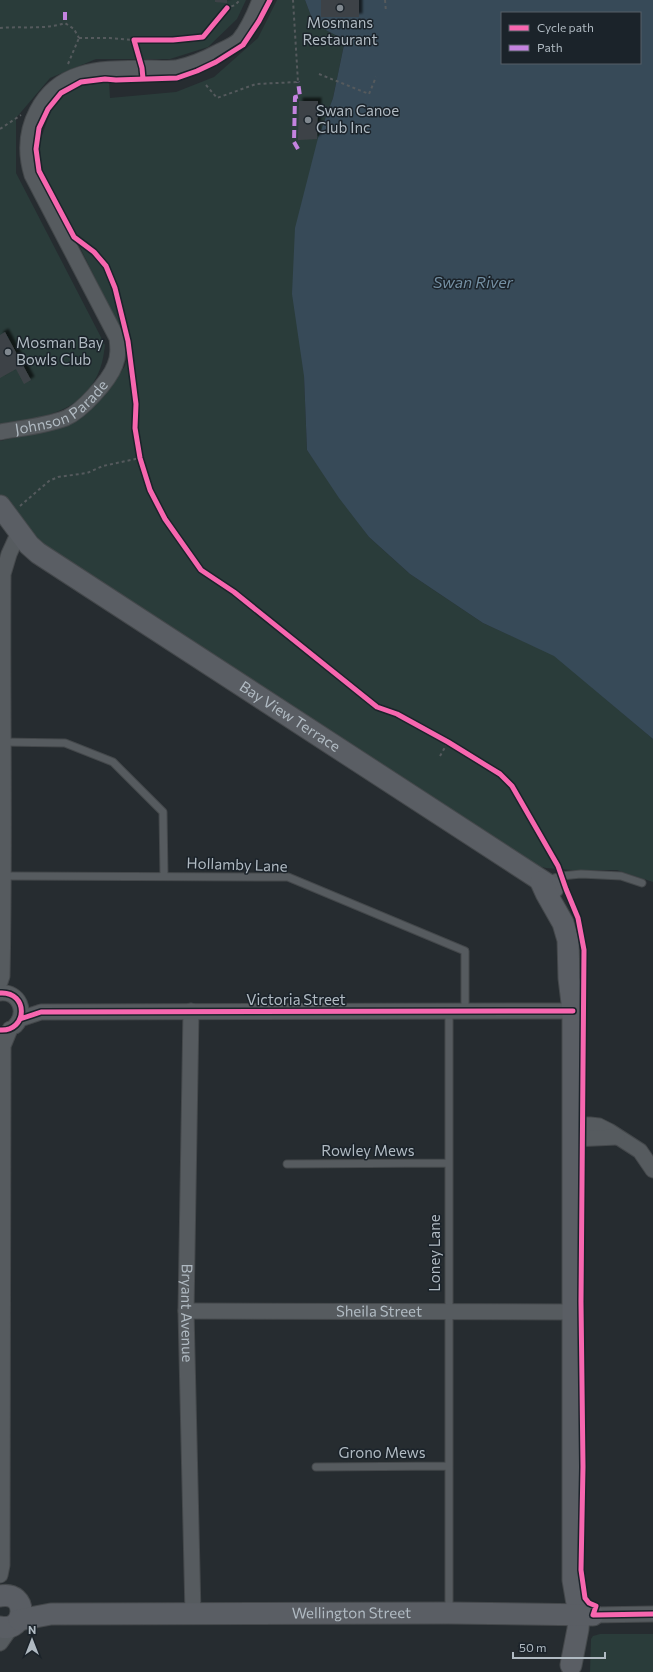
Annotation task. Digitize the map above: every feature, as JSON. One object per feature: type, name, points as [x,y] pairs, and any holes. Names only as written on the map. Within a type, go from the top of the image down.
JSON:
[{"type":"street","name":"Johnson Parade","points":[[0,432],[34,426],[67,417],[78,410],[106,379],[115,366],[119,351],[117,338],[32,175],[28,162],[28,136],[31,123],[41,102],[65,79],[76,75],[99,70],[175,68],[196,63],[238,41],[254,15],[260,0]]},
{"type":"street","points":[[0,1643],[11,1612],[1,1570],[2,1043],[11,1011],[1,979],[4,876],[2,742],[3,574],[15,533]]},
{"type":"street","name":"Bay View Terrace","points":[[15,533],[541,882],[546,893],[564,914],[576,932],[578,951],[577,978],[573,1003],[573,1580],[568,1591],[579,1615],[565,1635],[571,1668]]},
{"type":"street","name":"Victoria Street","points":[[11,1011],[465,1012],[573,1003]]},
{"type":"street","name":"Bryant Avenue","points":[[191,1011],[186,1311],[193,1614]]},
{"type":"street","points":[[573,1132],[599,1126],[620,1137],[640,1151],[653,1170]]},
{"type":"street","name":"Sheila Street","points":[[186,1311],[573,1312]]},
{"type":"street","name":"Wellington Street","points":[[11,1612],[51,1614],[653,1614]]},
{"type":"lane","points":[[2,742],[65,743],[113,762],[163,812],[164,876]]},
{"type":"lane","points":[[541,882],[561,876],[581,874],[621,876],[642,883]]},
{"type":"lane","name":"Hollamby Lane","points":[[4,876],[288,877],[465,951],[465,1012]]},
{"type":"lane","name":"Loney Lane","points":[[449,1012],[449,1613]]},
{"type":"lane","name":"Rowley Mews","points":[[287,1164],[448,1163]]},
{"type":"lane","name":"Grono Mews","points":[[316,1467],[449,1466]]},
{"type":"path","points":[[0,28],[17,26],[57,26],[65,23],[74,29],[79,38],[173,40],[203,37],[227,8],[235,5],[240,0]]},
{"type":"path","points":[[206,85],[217,98],[256,84],[298,82],[293,0]]},
{"type":"path","points":[[385,0],[386,12]]},
{"type":"path","points":[[134,40],[142,68]]},
{"type":"path","points":[[319,74],[369,94],[376,78]]},
{"type":"path","points":[[80,243],[94,252],[106,266],[116,288],[123,318]]},
{"type":"path","points":[[130,357],[136,404],[135,428],[140,458],[150,490],[165,519],[201,570],[234,592],[378,707],[397,714],[448,742],[500,774],[512,786],[547,845],[558,866],[561,876]]},
{"type":"path","points":[[15,533],[49,481],[58,477],[87,472],[103,466],[140,458]]},
{"type":"path","points":[[440,756],[448,742]]},
{"type":"shaded area","points":[[0,0],[246,0],[237,19],[208,47],[170,59],[96,59],[50,78],[16,118],[16,173],[105,345],[100,369],[93,384],[83,396],[59,411],[31,420],[0,426]]},
{"type":"shaded area","points":[[277,0],[305,0],[314,24],[345,40],[333,98],[318,138],[304,376],[307,450],[369,537],[410,574],[483,623],[554,655],[653,739],[653,882],[617,870],[572,870],[546,868],[534,865],[61,560],[30,531],[0,496],[0,441],[53,429],[93,407],[108,391],[125,366],[128,353],[126,341],[43,172],[38,147],[52,107],[64,94],[82,86],[109,82],[110,98],[176,92],[214,77],[258,38]]},
{"type":"shaded area","points":[[600,1634],[653,1634],[653,1672],[590,1672],[591,1639],[593,1636]]},
{"type":"water","name":"Swan River","points":[[305,0],[653,0],[653,739],[554,656],[483,623],[410,574],[369,537],[339,498],[307,450],[304,376],[292,294],[295,228],[318,138],[333,98],[345,40],[314,24]]},
{"type":"building","points":[[215,0],[227,0],[227,3],[215,2]]},
{"type":"building","name":"Mosmans Restaurant","points":[[321,0],[359,0],[359,17],[321,17]]},
{"type":"building","name":"Swan Canoe Club Inc","points":[[299,101],[318,101],[317,139],[298,140]]},
{"type":"building","name":"Mosman Bay Bowls Club","points":[[5,332],[31,380],[24,384],[16,369],[0,378],[0,335]]},
{"type":"marked path","points":[[65,12],[65,23]]},
{"type":"marked path","points":[[298,82],[300,96],[295,97],[294,142],[298,149]]},
{"type":"cycle path","points":[[270,0],[259,21],[243,45],[216,62],[197,71],[177,78],[105,79],[81,82],[61,93],[48,109],[39,128],[36,149],[39,171],[74,237],[94,252],[106,266],[115,288],[128,341],[136,404],[135,428],[140,458],[150,490],[165,519],[201,570],[234,592],[377,707],[397,714],[448,742],[500,774],[512,786],[558,866],[578,918],[584,950],[581,1302],[583,1467],[581,1570],[585,1598],[589,1603],[596,1606],[593,1615],[653,1614]]},
{"type":"cycle path","points":[[143,79],[142,68],[134,40],[173,40],[203,37],[227,8]]},
{"type":"cycle path","points":[[0,993],[9,994],[16,998],[20,1004],[21,1012],[20,1019],[16,1025],[9,1029],[0,1030]]},
{"type":"cycle path","points":[[20,1019],[41,1012],[573,1011]]},
{"type":"place","name":"Mosmans Restaurant","points":[[340,8]]},
{"type":"place","name":"Swan Canoe Club Inc","points":[[308,120]]},
{"type":"place","name":"Mosman Bay Bowls Club","points":[[8,352]]}]
